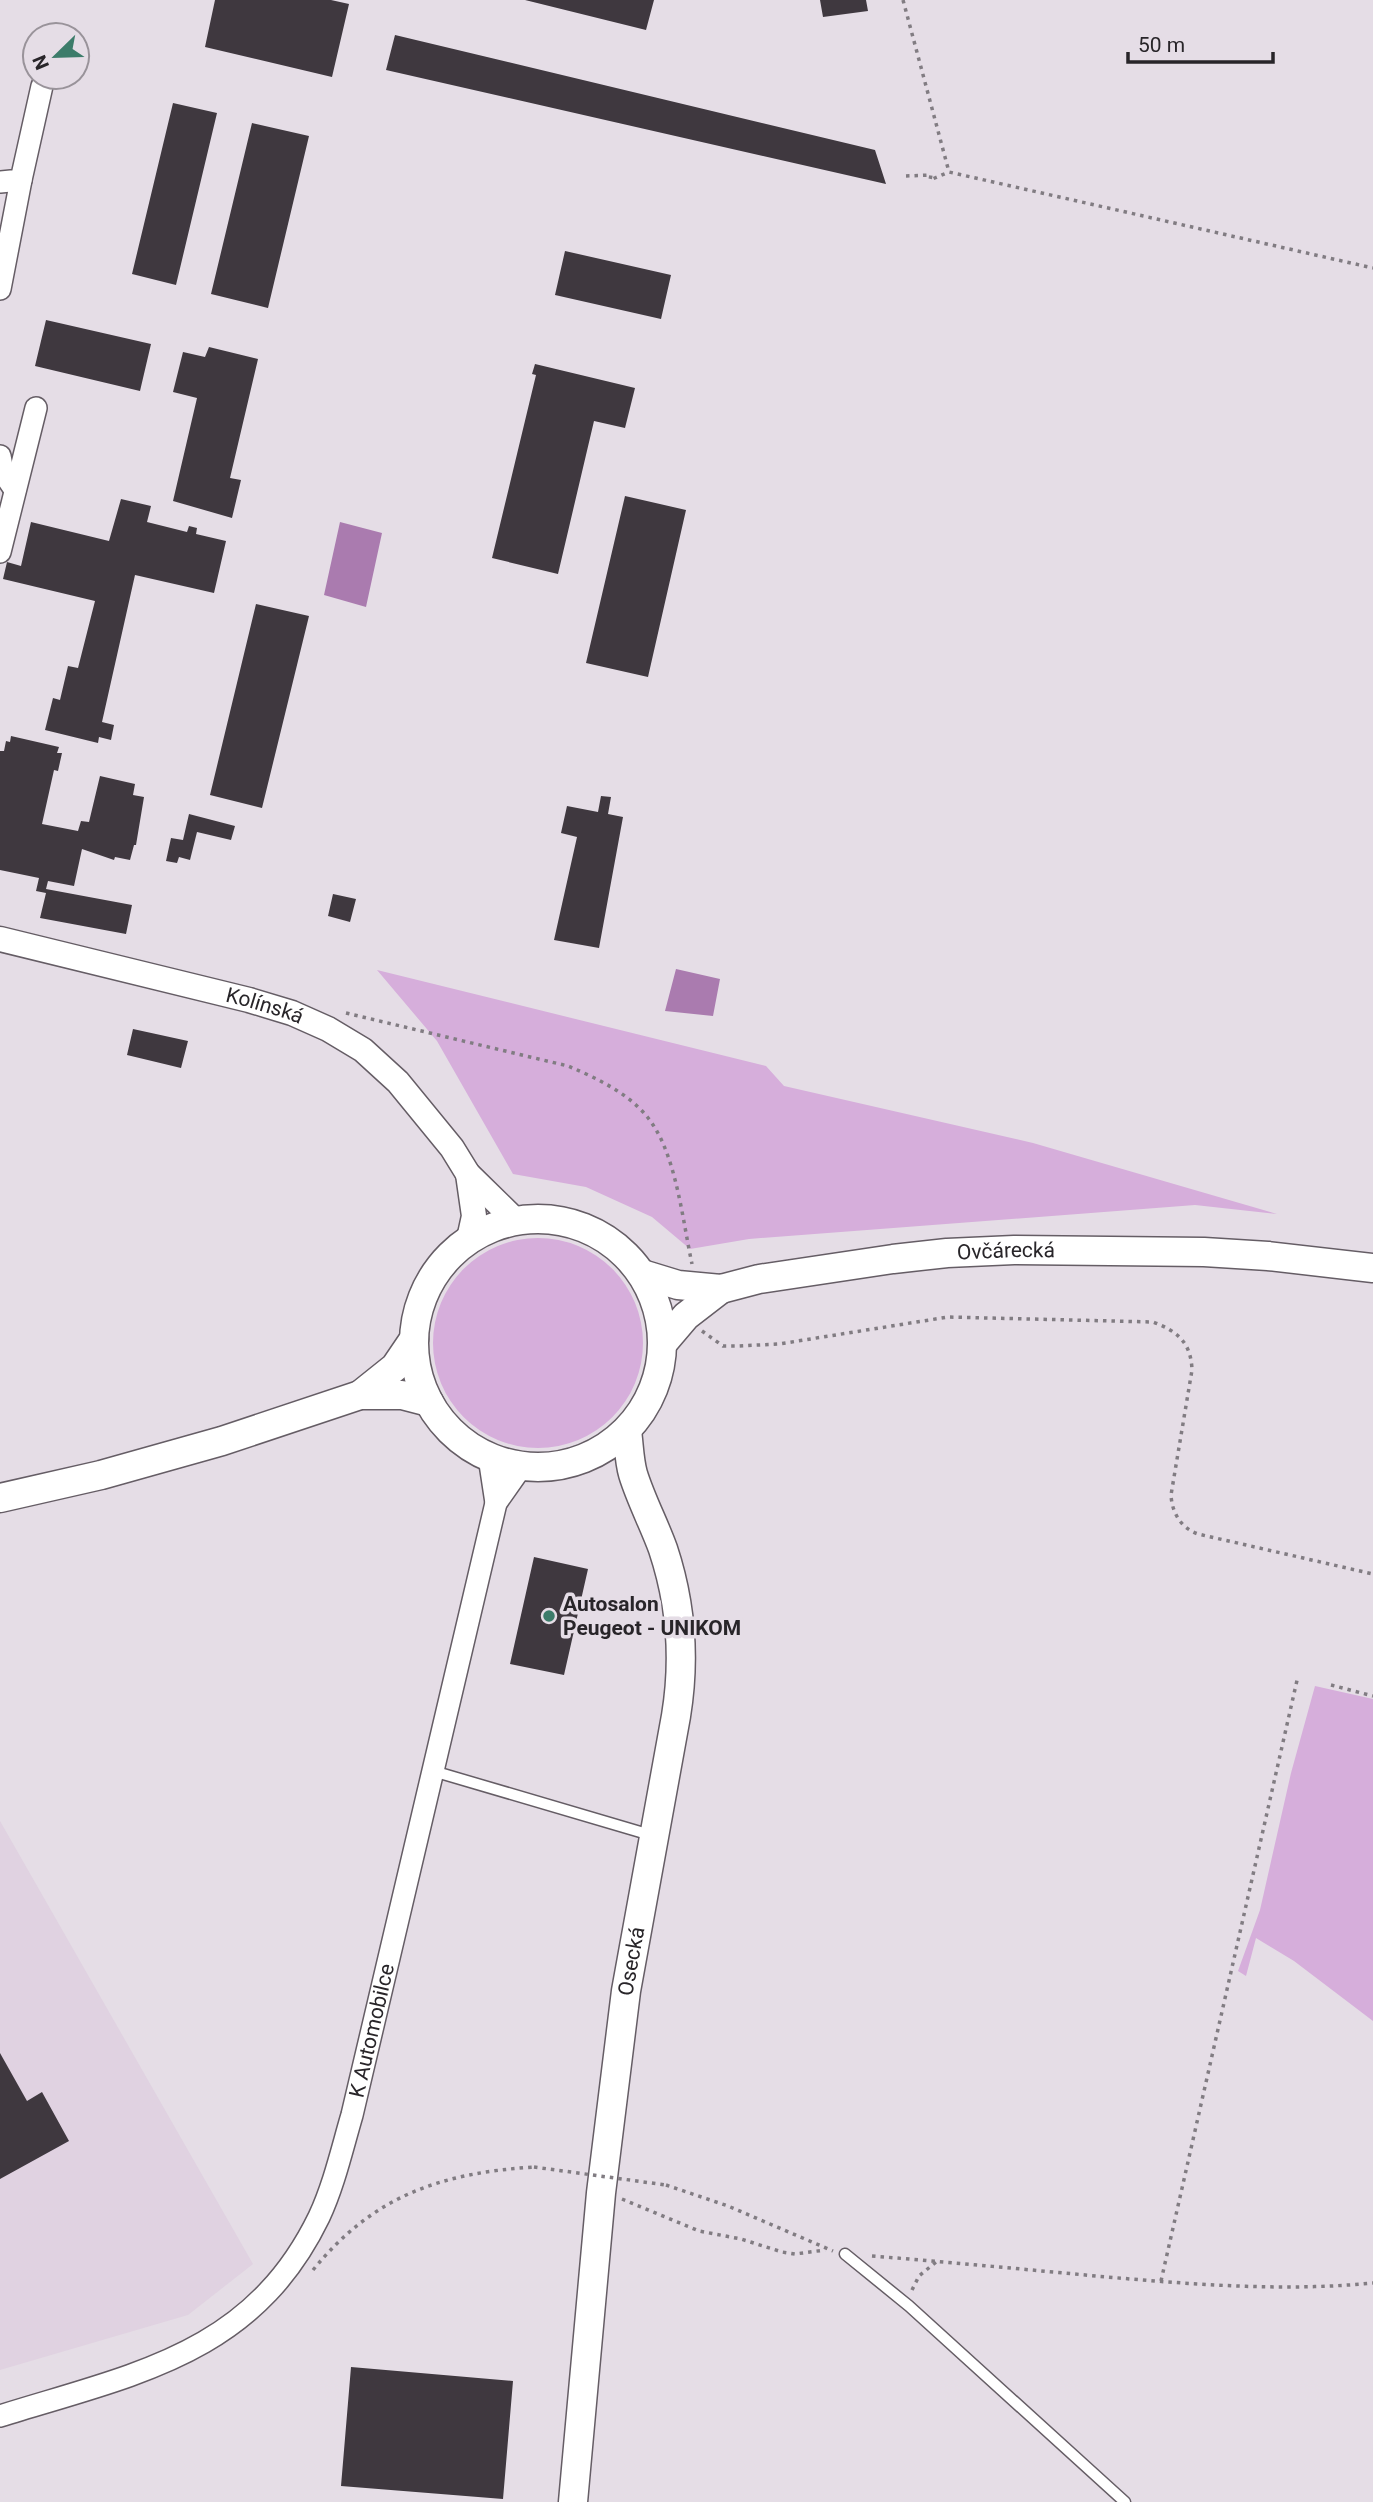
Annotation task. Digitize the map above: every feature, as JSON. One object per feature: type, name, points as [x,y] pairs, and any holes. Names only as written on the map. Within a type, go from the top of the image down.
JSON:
[{"type":"main road","points":[[544,1218],[573,1223],[591,1231],[624,1252],[642,1275],[658,1307],[663,1343],[660,1367],[654,1390],[642,1412],[627,1430],[608,1446],[586,1458],[554,1466],[522,1466],[489,1457],[465,1443],[445,1424],[429,1402],[417,1371],[414,1339],[418,1310],[429,1282],[446,1259],[469,1239],[491,1227],[515,1220],[544,1218]]},
{"type":"main road","name":"Ovčárecká","points":[[642,1275],[678,1285],[721,1289],[759,1279],[893,1259],[1014,1250],[1204,1252],[1373,1268]]},
{"type":"main road","points":[[663,1343],[686,1316],[721,1289]]},
{"type":"main road","points":[[360,1395],[395,1367],[414,1339]]},
{"type":"main road","points":[[0,1497],[101,1475],[222,1441],[360,1395],[402,1395],[429,1402]]},
{"type":"main road","name":"Osecká","points":[[573,2502],[601,2193],[626,1991],[678,1704],[680,1644],[670,1573],[633,1472],[627,1430]]},
{"type":"main road","points":[[586,1458],[641,1494]]},
{"type":"street","points":[[0,289],[10,181],[40,91]]},
{"type":"street","points":[[0,552],[36,408]]},
{"type":"street","points":[[0,456],[3,472],[15,490]]},
{"type":"street","name":"Kolínská","points":[[0,939],[249,1000],[328,1029],[363,1050],[398,1082],[452,1148],[468,1174],[515,1220]]},
{"type":"street","name":"Kolínská","points":[[468,1174],[474,1216],[469,1239]]},
{"type":"street","points":[[489,1457],[496,1503]]},
{"type":"street","name":"K Automobilce","points":[[0,2416],[158,2365],[196,2348],[229,2328],[257,2304],[283,2275],[305,2244],[320,2214],[349,2126],[496,1503],[522,1466]]},
{"type":"lane","points":[[433,1771],[654,1836]]},
{"type":"lane","points":[[845,2253],[909,2305],[1125,2502]]},
{"type":"path","points":[[903,0],[949,172]]},
{"type":"path","points":[[906,176],[932,175],[930,180],[949,172],[1373,268]]},
{"type":"path","points":[[305,1019],[321,1007],[568,1066],[597,1078],[621,1094],[655,1127],[678,1192],[693,1265],[691,1274],[678,1285]]},
{"type":"path","points":[[686,1316],[723,1346],[779,1343],[948,1317],[1153,1322],[1171,1329],[1181,1337],[1192,1359],[1171,1495],[1172,1507],[1183,1525],[1198,1534],[1373,1574]]},
{"type":"path","points":[[1161,2281],[1298,1676]]},
{"type":"path","points":[[1331,1685],[1373,1696]]},
{"type":"path","points":[[309,2276],[331,2248],[364,2218],[401,2197],[448,2178],[492,2169],[534,2166],[666,2185],[728,2206],[827,2250],[845,2253],[1161,2281],[1256,2286],[1343,2286],[1373,2283]]},
{"type":"path","points":[[601,2193],[639,2204],[699,2231],[741,2239],[782,2252],[795,2254],[827,2250]]},
{"type":"path","points":[[909,2305],[915,2281],[937,2261]]},
{"type":"shaded area","points":[[340,522],[382,533],[366,607],[324,595]]},
{"type":"shaded area","points":[[676,969],[720,979],[713,1016],[665,1011]]},
{"type":"shaded area","points":[[377,970],[766,1066],[784,1086],[1033,1143],[1277,1214],[1195,1205],[749,1239],[690,1249],[652,1217],[586,1187],[513,1174],[437,1041]]},
{"type":"shaded area","points":[[538,1238],[559,1240],[578,1246],[612,1269],[635,1303],[641,1322],[641,1364],[635,1383],[612,1417],[578,1440],[559,1446],[538,1448],[517,1446],[498,1440],[464,1417],[441,1383],[435,1364],[433,1343],[435,1322],[441,1303],[464,1269],[498,1246],[517,1240]]},
{"type":"shaded area","points":[[1315,1686],[1373,1699],[1373,2021],[1294,1961],[1256,1938],[1246,1976],[1238,1971],[1260,1910],[1291,1773]]},
{"type":"shaded area","points":[[0,1821],[253,2264],[188,2315],[0,2370]]},
{"type":"building","points":[[215,0],[331,0],[349,4],[332,77],[205,47]]},
{"type":"building","points":[[525,0],[654,0],[646,30]]},
{"type":"building","points":[[820,0],[866,0],[868,11],[823,17]]},
{"type":"building","points":[[395,35],[875,150],[886,184],[386,70]]},
{"type":"building","points":[[173,103],[217,113],[176,285],[132,274]]},
{"type":"building","points":[[252,123],[309,136],[268,308],[211,294]]},
{"type":"building","points":[[565,251],[671,275],[661,319],[555,295]]},
{"type":"building","points":[[46,320],[151,344],[140,391],[35,366]]},
{"type":"building","points":[[209,347],[258,359],[230,478],[241,480],[232,518],[173,501],[197,398],[173,392],[183,352],[205,357]]},
{"type":"building","points":[[535,364],[635,388],[625,428],[594,421],[558,574],[492,558],[536,375],[532,374]]},
{"type":"building","points":[[625,496],[686,510],[648,677],[586,663]]},
{"type":"building","points":[[121,499],[151,506],[147,522],[187,532],[189,526],[197,528],[196,534],[226,541],[214,593],[135,575],[102,722],[114,725],[111,740],[99,737],[98,743],[45,730],[53,698],[60,700],[68,666],[78,668],[95,601],[3,579],[7,562],[21,566],[31,522],[109,541]]},
{"type":"building","points":[[256,604],[309,616],[262,808],[210,795]]},
{"type":"building","points":[[11,736],[59,747],[57,753],[62,753],[58,771],[54,770],[42,824],[78,831],[81,821],[89,822],[100,776],[135,784],[133,795],[144,797],[136,845],[130,860],[115,857],[114,860],[82,849],[74,886],[48,881],[46,889],[132,905],[126,934],[40,918],[46,893],[36,891],[39,878],[0,870],[0,751],[4,751],[6,741],[10,742]]},
{"type":"building","points":[[601,796],[611,797],[608,814],[623,817],[599,948],[554,940],[577,837],[561,833],[567,806],[598,812]]},
{"type":"building","points":[[189,814],[235,826],[231,840],[197,832],[190,860],[179,857],[177,863],[166,861],[171,838],[183,840]]},
{"type":"building","points":[[333,894],[356,899],[350,922],[328,916]]},
{"type":"building","points":[[133,1029],[188,1041],[181,1068],[127,1055]]},
{"type":"building","name":"Autosalon Peugeot - UNIKOM","points":[[534,1557],[588,1569],[564,1675],[510,1664]]},
{"type":"building","points":[[0,2053],[27,2101],[42,2092],[69,2141],[0,2179]]},
{"type":"building","points":[[351,2367],[513,2381],[503,2499],[341,2486]]},
{"type":"place","name":"Autosalon Peugeot - UNIKOM","points":[[549,1616]]}]
